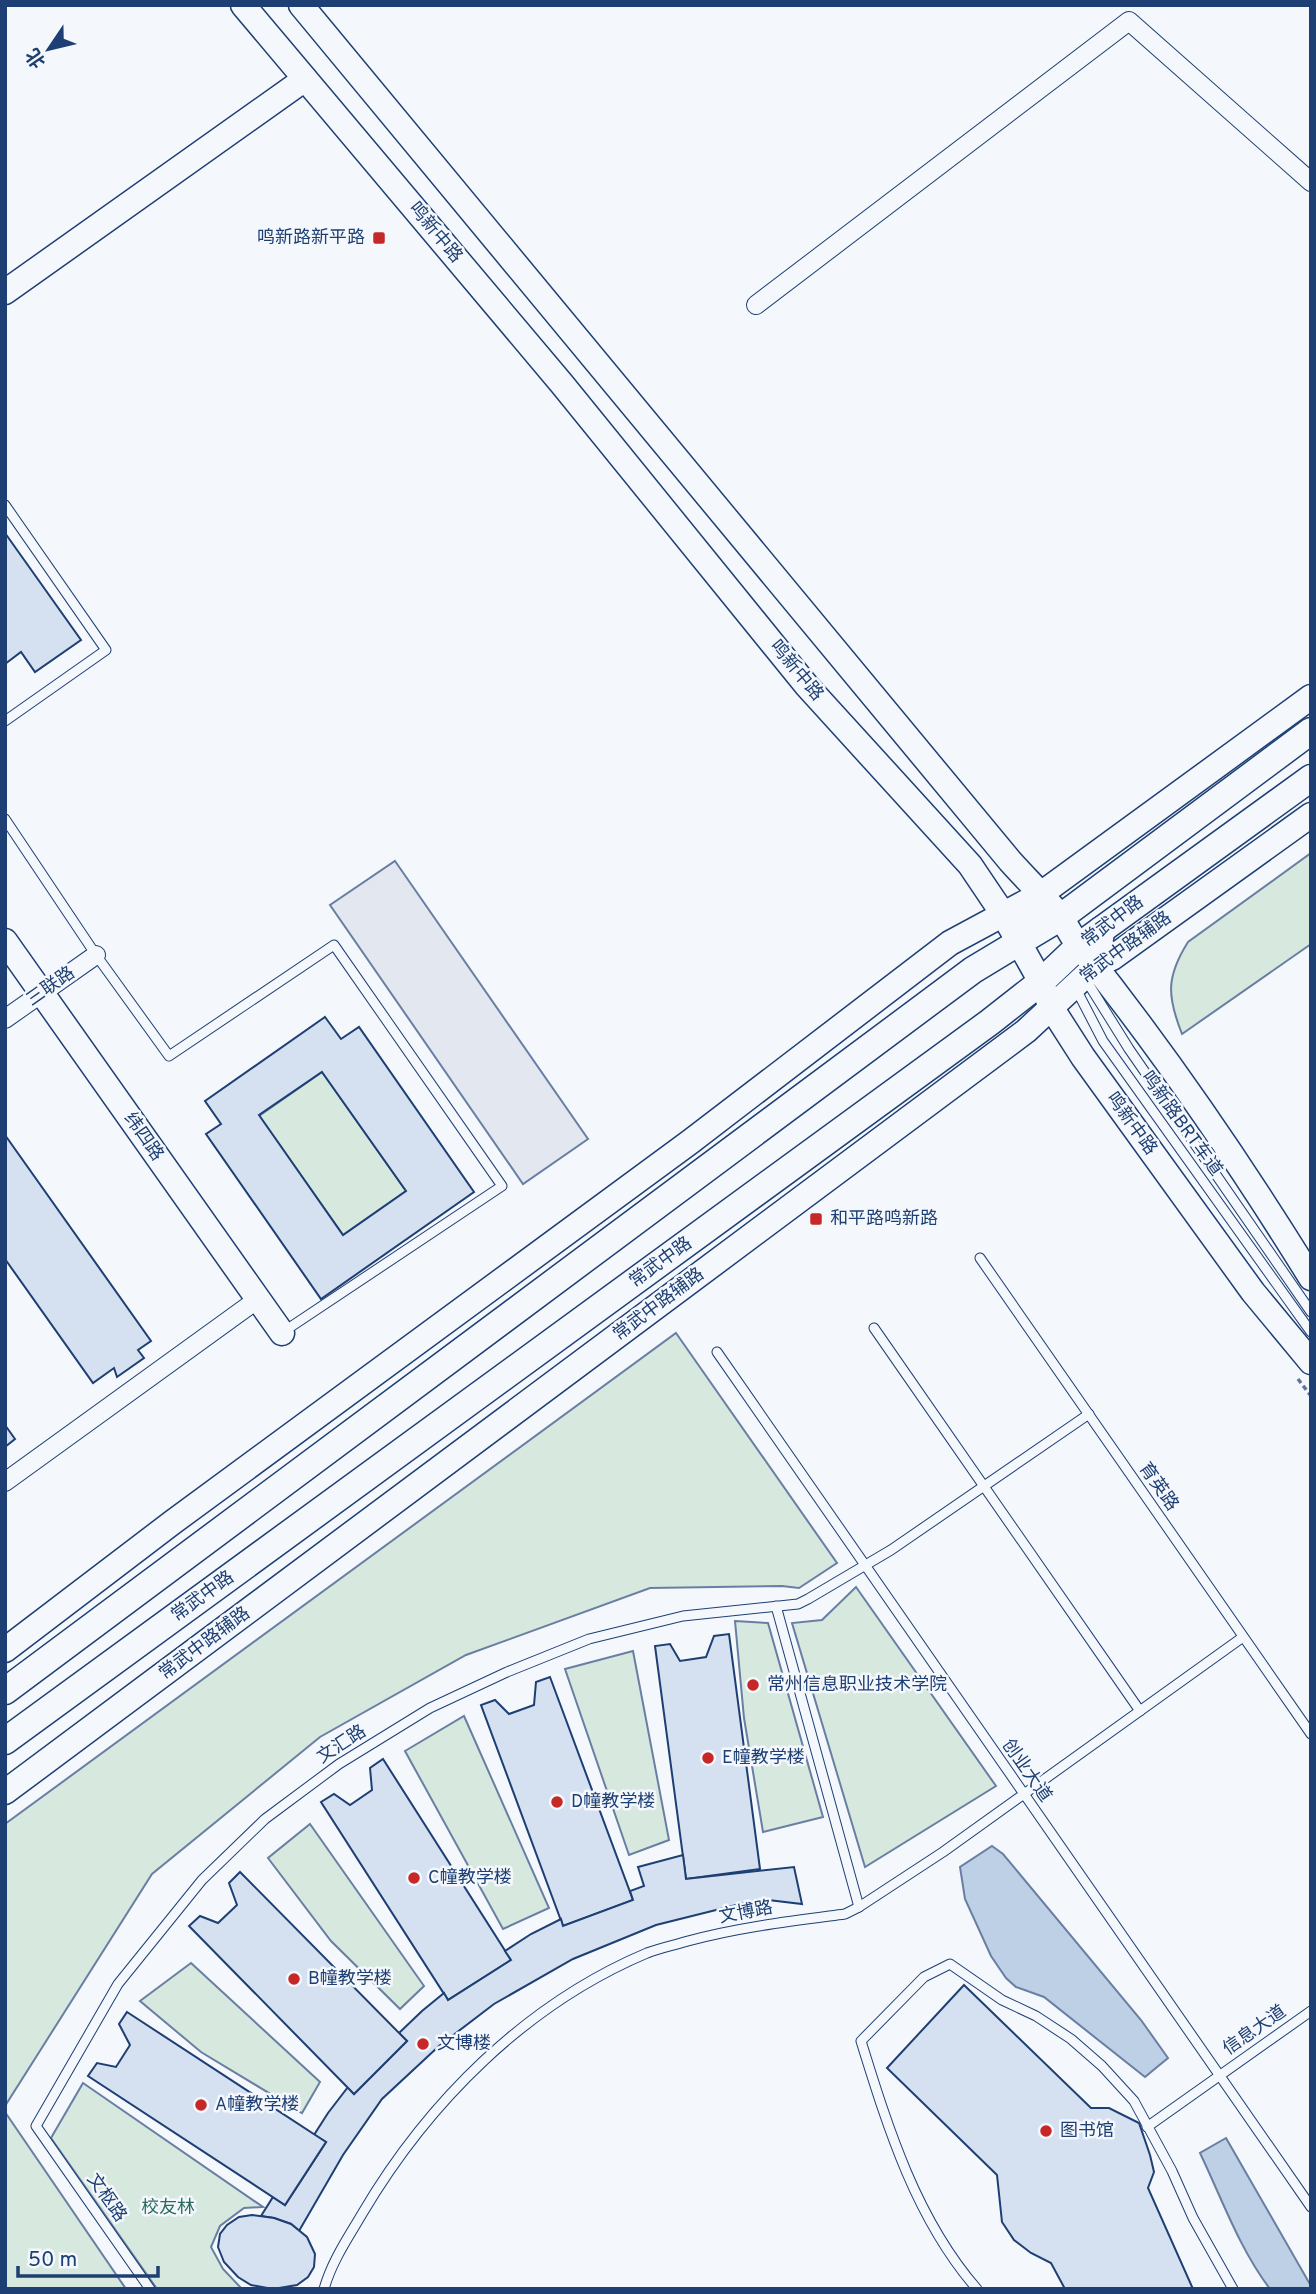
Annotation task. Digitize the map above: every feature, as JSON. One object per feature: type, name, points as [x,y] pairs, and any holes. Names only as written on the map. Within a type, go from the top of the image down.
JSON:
[{"type":"main road","name":"常武中路","points":[[5,1691],[962,979],[1060,917],[1311,732]]},
{"type":"main road","name":"常武中路","points":[[5,1741],[1041,982],[1078,968],[1101,930],[1311,778]]},
{"type":"main road","points":[[1003,914],[1060,917]]},
{"type":"street","name":"鸣新中路","points":[[243,5],[570,395],[807,686],[970,865],[1003,914],[1041,982],[1051,1007],[1083,1057],[1253,1292],[1311,1362]]},
{"type":"street","points":[[301,5],[1010,861],[1060,917],[1078,968],[1146,1032],[1257,1190],[1311,1278]]},
{"type":"street","points":[[756,304],[1129,21],[1311,182]]},
{"type":"street","points":[[5,292],[305,79]]},
{"type":"street","points":[[5,1650],[173,1522],[690,1142],[950,943],[1041,894],[1311,697]]},
{"type":"street","name":"常武中路辅路","points":[[5,1792],[1026,1031],[1051,1007],[1078,968],[1112,958],[1311,815]]},
{"type":"street","name":"纬四路","points":[[5,941],[282,1333]]},
{"type":"street","name":"三联路","points":[[5,1019],[96,955]]},
{"type":"street","points":[[5,1482],[258,1299]]},
{"type":"lane","points":[[5,505],[106,650],[5,721]]},
{"type":"lane","points":[[5,819],[96,955],[169,1056],[334,945],[502,1185],[282,1333]]},
{"type":"lane","name":"鸣新路BRT车道","points":[[1078,968],[1129,1049],[1311,1312]]},
{"type":"lane","name":"鸣新路BRT车道","points":[[1078,968],[1103,1041],[1311,1332]]},
{"type":"lane","name":"育英路","points":[[980,1258],[1311,1734]]},
{"type":"lane","points":[[874,1328],[1140,1711]]},
{"type":"lane","name":"创业大道","points":[[717,1352],[1311,2207]]},
{"type":"lane","name":"文汇路","points":[[36,2126],[118,1984],[202,1880],[265,1819],[339,1764],[430,1708],[507,1672],[589,1639],[683,1616],[799,1604],[808,1600],[865,1567],[1089,1414]]},
{"type":"lane","points":[[776,1606],[859,1907]]},
{"type":"lane","name":"文博路","points":[[324,2289],[329,2270],[382,2180],[425,2122],[473,2071],[530,2021],[589,1982],[649,1952],[750,1926],[845,1914],[859,1907],[943,1852],[1243,1637]]},
{"type":"lane","points":[[977,2289],[945,2249],[915,2190],[888,2128],[861,2041],[924,1977],[950,1964],[1002,2000],[1036,2016],[1071,2039],[1102,2066],[1134,2101],[1172,2171],[1193,2218],[1233,2289]]},
{"type":"lane","name":"信息大道","points":[[1147,2127],[1311,2011]]},
{"type":"lane","name":"文枢路","points":[[36,2126],[150,2289]]},
{"type":"green space","points":[[1311,853],[1311,944],[1182,1034],[1171,987],[1172,976],[1188,942]]},
{"type":"green space","points":[[322,1072],[406,1191],[343,1235],[259,1116]]},
{"type":"green space","points":[[676,1333],[837,1563],[799,1588],[650,1588],[466,1655],[320,1737],[152,1874],[5,2106],[5,1824]]},
{"type":"green space","points":[[856,1587],[996,1786],[865,1867],[792,1623],[822,1620]]},
{"type":"green space","points":[[735,1621],[768,1623],[823,1817],[763,1832],[744,1718]]},
{"type":"green space","points":[[633,1651],[669,1840],[629,1855],[565,1669]]},
{"type":"green space","points":[[464,1716],[549,1908],[503,1929],[405,1751]]},
{"type":"green space","points":[[310,1824],[424,1986],[400,2009],[331,1941],[268,1858]]},
{"type":"green space","points":[[191,1963],[320,2082],[302,2113],[201,2052],[140,2001]]},
{"type":"green space","name":"校友林","points":[[83,2083],[263,2207],[244,2208],[220,2226],[211,2247],[223,2269],[242,2289],[157,2289],[51,2138]]},
{"type":"green space","points":[[5,2112],[126,2289],[5,2289]]},
{"type":"shaded area","points":[[395,861],[588,1139],[523,1184],[330,905]]},
{"type":"water","points":[[992,1846],[1003,1854],[1141,2020],[1168,2058],[1145,2077],[1044,1997],[1016,1987],[1006,1978],[991,1956],[965,1899],[960,1867]]},
{"type":"water","points":[[1226,2138],[1311,2289],[1270,2289],[1249,2257],[1200,2153]]},
{"type":"building","points":[[5,533],[81,640],[35,672],[21,652],[5,664]]},
{"type":"building","points":[[325,1017],[341,1039],[359,1027],[474,1192],[321,1299],[206,1134],[221,1124],[205,1101]],"holes":[[[322,1072],[406,1191],[343,1235],[259,1115]]]},
{"type":"building","points":[[5,1135],[151,1341],[138,1350],[144,1358],[117,1377],[114,1368],[93,1383],[5,1259]]},
{"type":"building","points":[[5,1425],[15,1439],[5,1447]]},
{"type":"building","name":"E幢教学楼","points":[[729,1634],[760,1869],[686,1879],[655,1646],[670,1644],[680,1661],[706,1657],[714,1636]]},
{"type":"building","name":"D幢教学楼","points":[[550,1677],[633,1900],[563,1926],[481,1705],[495,1700],[509,1714],[534,1705],[536,1682]]},
{"type":"building","name":"C幢教学楼","points":[[383,1759],[511,1960],[448,2000],[321,1802],[334,1794],[350,1805],[372,1790],[370,1768]]},
{"type":"building","name":"文博楼","points":[[683,1855],[686,1879],[794,1867],[802,1904],[760,1899],[656,1925],[573,1959],[494,2004],[439,2046],[382,2099],[343,2155],[299,2231],[291,2224],[261,2216],[273,2197],[285,2205],[326,2142],[314,2135],[328,2113],[348,2087],[354,2094],[407,2041],[399,2033],[422,2011],[444,1993],[448,2000],[511,1960],[505,1951],[531,1934],[561,1919],[563,1926],[633,1900],[630,1891],[644,1886],[638,1867]]},
{"type":"building","name":"B幢教学楼","points":[[240,1872],[407,2041],[354,2094],[189,1926],[200,1916],[218,1923],[237,1905],[229,1883]]},
{"type":"building","name":"图书馆","points":[[964,1985],[1091,2108],[1109,2108],[1139,2123],[1154,2172],[1148,2188],[1193,2289],[1065,2289],[1051,2263],[1014,2240],[1002,2222],[997,2175],[887,2068]]},
{"type":"building","name":"A幢教学楼","points":[[127,2012],[326,2142],[285,2205],[88,2076],[97,2063],[116,2067],[130,2045],[119,2024]]},
{"type":"building","points":[[252,2215],[291,2224],[307,2237],[315,2254],[314,2267],[308,2277],[297,2285],[273,2289],[251,2285],[238,2277],[224,2262],[218,2247],[220,2234],[239,2217]]},
{"type":"place","name":"鸣新路新平路","points":[[379,238]]},
{"type":"place","name":"和平路鸣新路","points":[[816,1219]]},
{"type":"place","name":"常州信息职业技术学院","points":[[753,1685]]},
{"type":"place","name":"E幢教学楼","points":[[708,1758]]},
{"type":"place","name":"D幢教学楼","points":[[557,1802]]},
{"type":"place","name":"C幢教学楼","points":[[414,1878]]},
{"type":"place","name":"B幢教学楼","points":[[294,1979]]},
{"type":"place","name":"文博楼","points":[[423,2044]]},
{"type":"place","name":"A幢教学楼","points":[[201,2105]]},
{"type":"place","name":"图书馆","points":[[1046,2131]]}]
